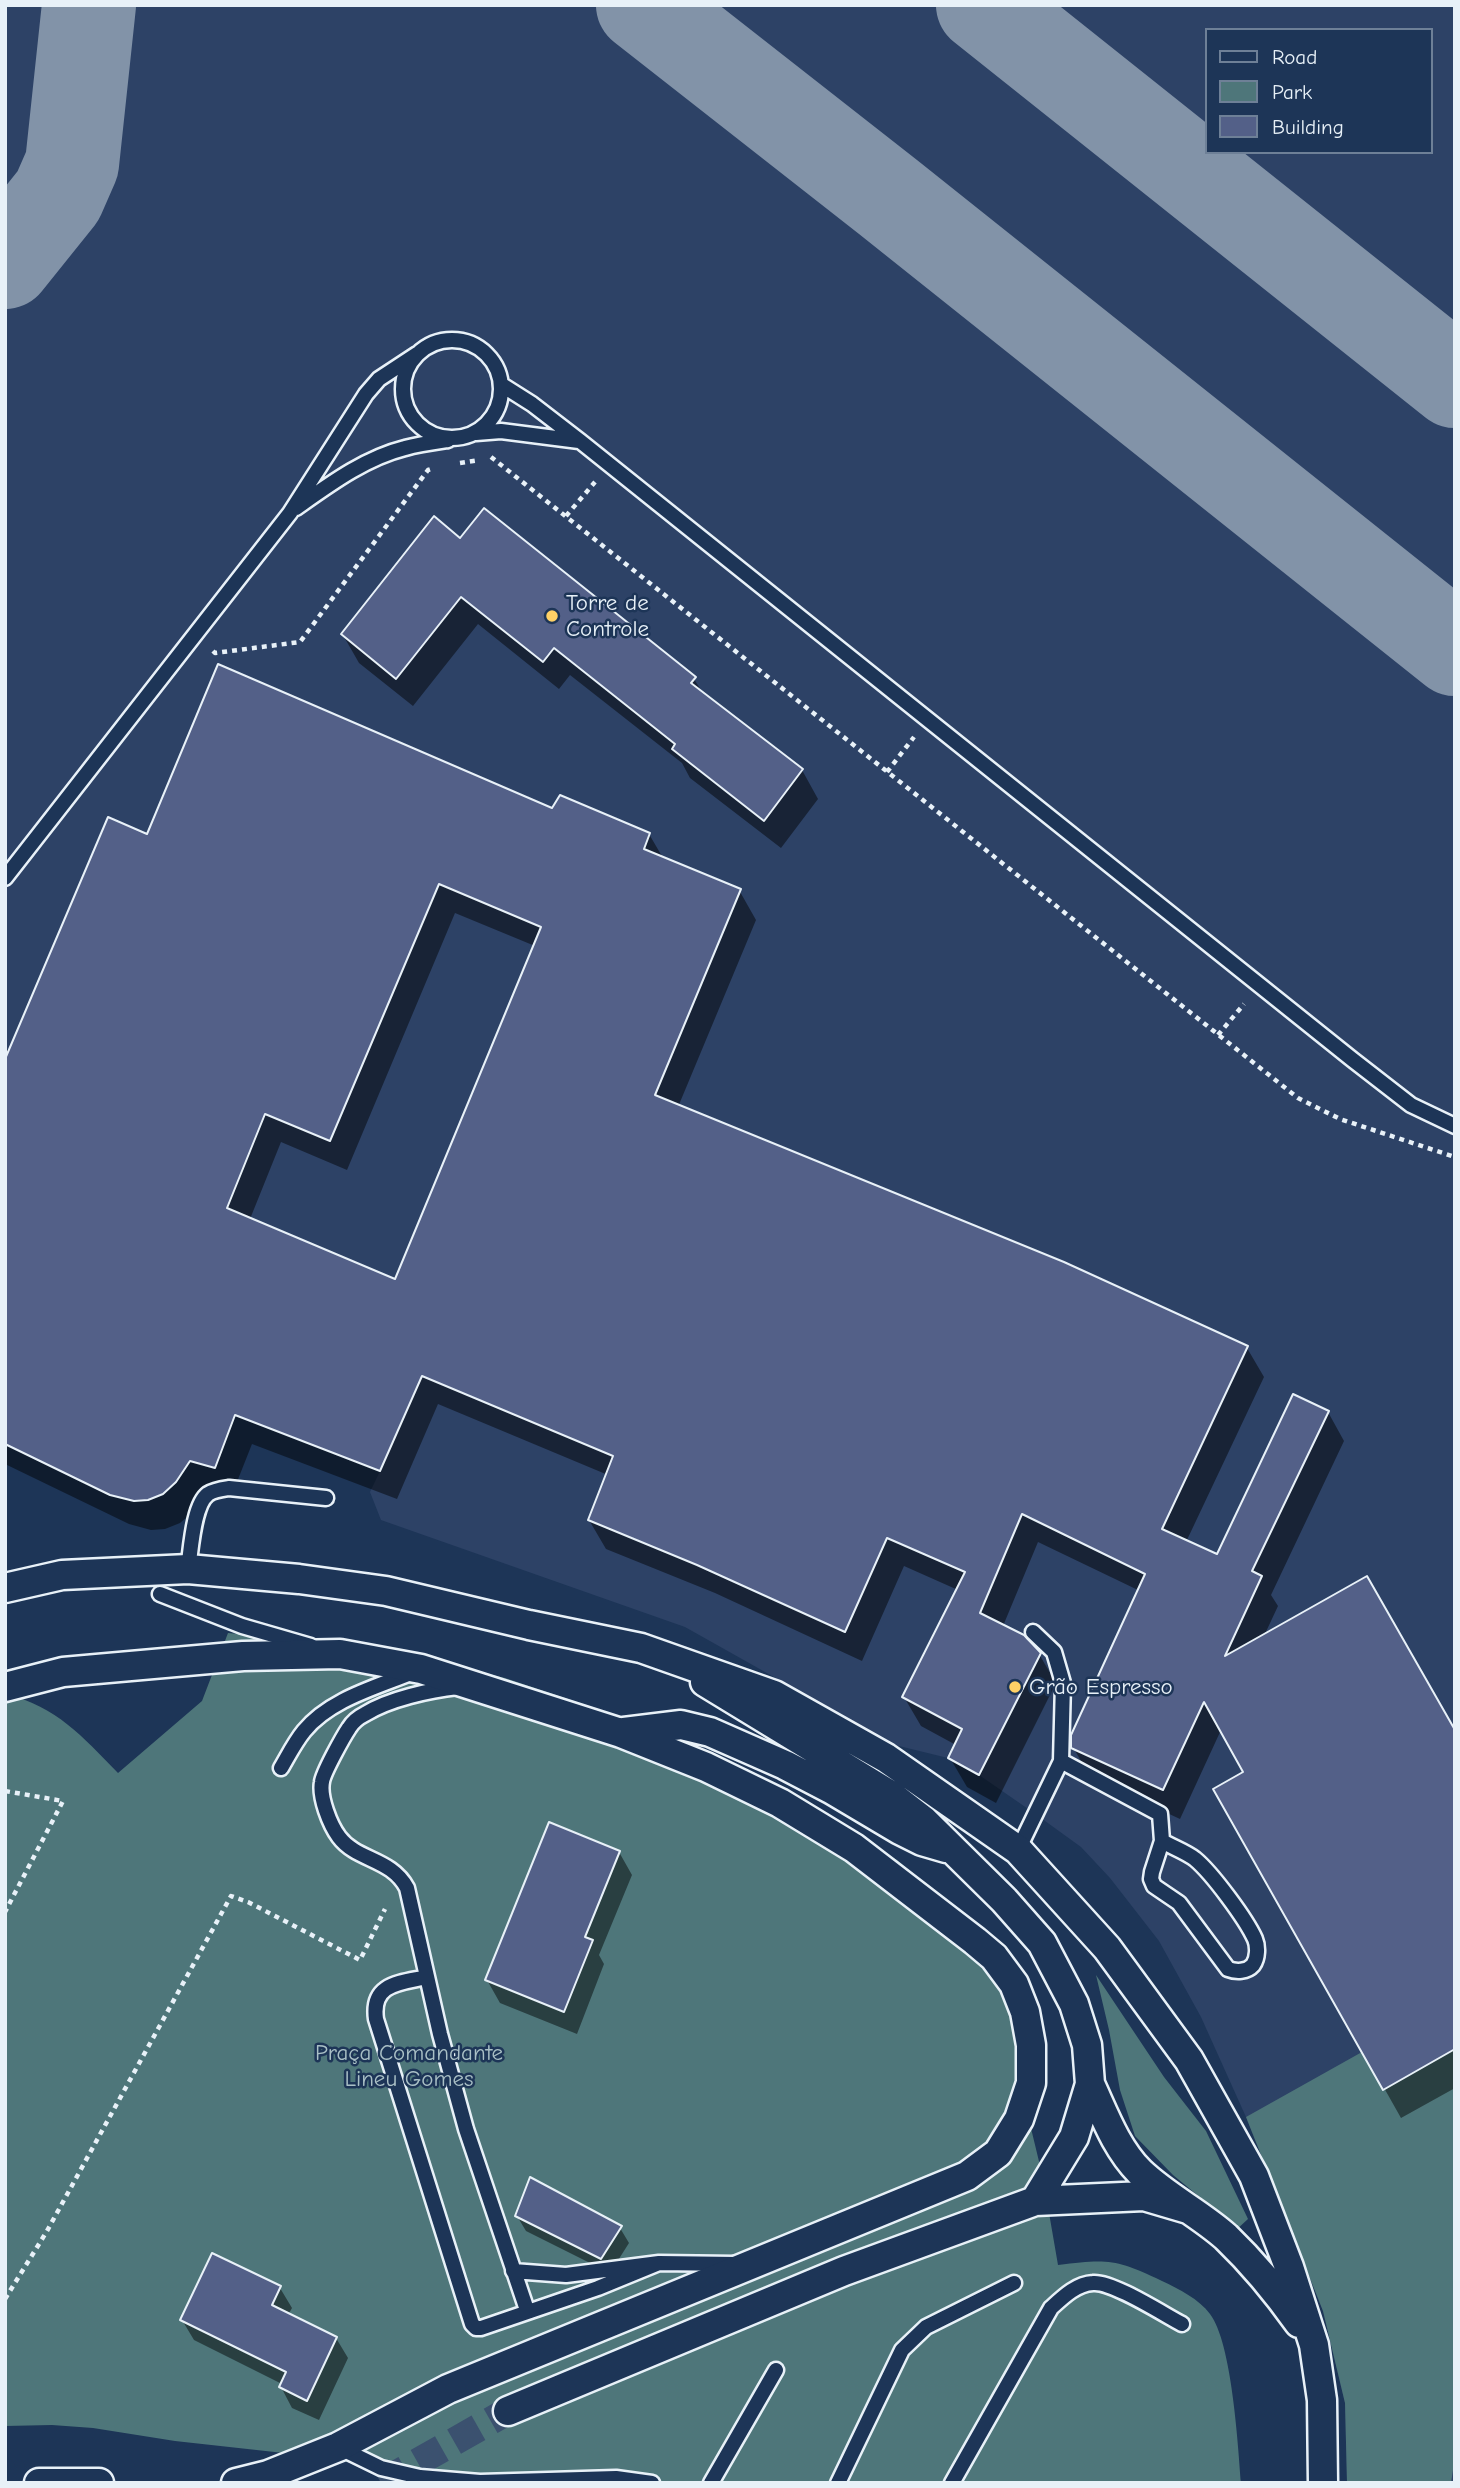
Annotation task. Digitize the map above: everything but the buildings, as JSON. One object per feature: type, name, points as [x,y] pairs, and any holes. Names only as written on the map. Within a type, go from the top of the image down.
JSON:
[{"type":"street","points":[[5,1588],[62,1575],[188,1569],[299,1579],[386,1591],[641,1648],[774,1695],[886,1758],[1018,1850],[1107,1948],[1189,2060],[1254,2176],[1289,2267],[1314,2345],[1322,2400],[1323,2483]]},
{"type":"street","points":[[641,1648],[704,1682],[892,1796],[923,1820],[953,1849],[1042,1943],[1074,2004],[1087,2045],[1090,2084],[1074,2137],[1035,2201]]},
{"type":"street","points":[[5,1687],[64,1672],[243,1656],[340,1654],[421,1669],[477,1685],[621,1732],[706,1767],[780,1803],[854,1848],[994,1958],[1014,1984],[1025,2012],[1031,2045],[1031,2083],[1019,2119],[998,2153],[967,2176],[448,2389],[338,2447],[268,2475],[236,2483]]},
{"type":"street","points":[[621,1732],[681,1725],[709,1732],[831,1788],[911,1836],[953,1849]]},
{"type":"street","points":[[1090,2084],[1122,2149],[1140,2171],[1224,2236],[1274,2288],[1314,2345]]},
{"type":"street","points":[[508,2411],[844,2270],[1035,2201],[1144,2196],[1188,2209]]},
{"type":"street","points":[[39,2483],[84,2482]]},
{"type":"lane","points":[[5,878],[289,513],[366,394],[379,379],[430,345],[445,340],[477,346],[489,356],[498,370],[502,385],[499,404],[490,421],[475,433]]},
{"type":"lane","points":[[417,354],[407,368],[403,385],[404,402],[412,417],[424,429],[439,437],[456,439]]},
{"type":"lane","points":[[502,385],[580,441],[1411,1105],[1455,1126]]},
{"type":"lane","points":[[289,513],[340,477],[404,448],[475,433],[501,431],[580,441]]},
{"type":"lane","points":[[188,1569],[198,1507],[206,1495],[215,1490],[229,1488],[326,1498]]},
{"type":"lane","points":[[160,1594],[242,1626],[340,1654]]},
{"type":"lane","points":[[1018,1850],[1061,1761],[1063,1683],[1054,1652],[1033,1632]]},
{"type":"lane","points":[[281,1768],[305,1730],[327,1711],[355,1695],[421,1669]]},
{"type":"lane","points":[[477,1685],[418,1694],[364,1714],[349,1727],[321,1782],[326,1814],[340,1839],[359,1852],[385,1864],[401,1876],[407,1888],[440,2034],[466,2129],[527,2311]]},
{"type":"lane","points":[[1061,1761],[1160,1814],[1162,1841],[1152,1872],[1154,1886],[1179,1903],[1228,1969],[1247,1970],[1254,1964],[1257,1954],[1255,1940],[1215,1880],[1194,1858],[1162,1841]]},
{"type":"lane","points":[[427,1977],[390,1986],[380,1993],[374,2004],[376,2019],[472,2324],[481,2328],[598,2288],[659,2263]]},
{"type":"lane","points":[[513,2272],[566,2275],[659,2263],[747,2265]]},
{"type":"lane","points":[[838,2483],[902,2350],[926,2326],[1014,2283]]},
{"type":"lane","points":[[952,2483],[1051,2308],[1073,2290],[1093,2283],[1109,2284],[1182,2324]]},
{"type":"lane","points":[[711,2483],[776,2370]]},
{"type":"lane","points":[[338,2447],[381,2468],[421,2477],[480,2483],[615,2478],[652,2483]]},
{"type":"path","points":[[453,465],[492,457],[1297,1098],[1340,1119],[1455,1157]]},
{"type":"path","points":[[566,516],[610,465]]},
{"type":"path","points":[[192,637],[215,653],[300,642],[428,470],[441,467]]},
{"type":"path","points":[[887,772],[927,720]]},
{"type":"path","points":[[1218,1035],[1260,985]]},
{"type":"path","points":[[5,1791],[63,1801],[5,1912]]},
{"type":"path","points":[[5,2298],[47,2231],[231,1896],[360,1959],[401,1876]]},
{"type":"shaded area","points":[[5,5],[1455,5],[1455,2483],[1347,2483],[1345,2403],[1323,2311],[1246,2117],[1201,2017],[1159,1941],[1110,1878],[1081,1847],[979,1775],[948,1758],[895,1745],[685,1627],[381,1520],[370,1492],[380,1471],[235,1416],[215,1468],[190,1461],[176,1482],[163,1494],[148,1500],[134,1501],[110,1495],[5,1444]]},
{"type":"green space","name":"Praça Comandante Lineu Gomes","points":[[228,1633],[346,1643],[404,1653],[505,1678],[674,1738],[749,1773],[863,1838],[897,1860],[982,1931],[1009,1965],[1029,2120],[1043,2178],[1058,2265],[1112,2262],[1122,2265],[1175,2287],[1194,2299],[1210,2314],[1218,2328],[1229,2370],[1241,2483],[441,2483],[329,2458],[175,2441],[93,2428],[5,2426],[5,1693],[24,1699],[68,1724],[118,1773],[202,1701]]},
{"type":"green space","points":[[1096,1975],[1164,2077],[1206,2131],[1248,2219],[1235,2231],[1173,2175],[1135,2136],[1120,2090]]},
{"type":"green space","points":[[1455,2049],[1455,2457],[1451,2483],[1347,2483],[1345,2403],[1323,2311],[1246,2117],[1362,2052],[1383,2090]]},
{"type":"taxiway","points":[[5,262],[58,196],[72,164],[89,5]]},
{"type":"taxiway","points":[[643,5],[1455,649]]},
{"type":"taxiway","points":[[983,5],[1455,381]]},
{"type":"tunnel","points":[[381,2483],[508,2411]]},
{"type":"place","name":"Torre de Controle","points":[[552,616]]},
{"type":"place","name":"Grão Espresso","points":[[1015,1687]]}]
